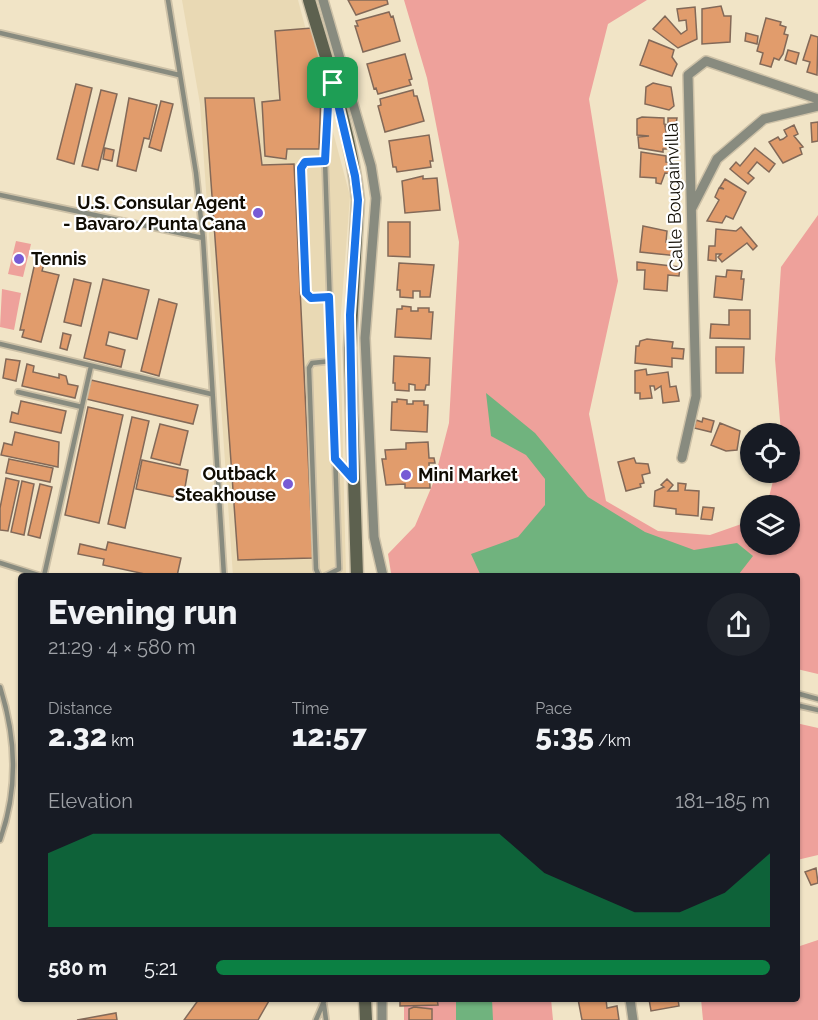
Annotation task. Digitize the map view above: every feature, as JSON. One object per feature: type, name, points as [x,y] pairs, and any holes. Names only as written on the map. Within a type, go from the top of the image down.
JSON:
[{"type":"street","points":[[309,0],[333,83],[355,176],[358,200],[350,315],[357,573]]},
{"type":"street","points":[[323,0],[371,166],[376,198],[365,338],[374,537],[382,573]]},
{"type":"street","name":"Calle Bougainvilla","points":[[682,458],[696,396],[688,75],[706,61],[818,99]]},
{"type":"street","points":[[691,210],[717,159],[764,119],[818,106]]},
{"type":"street","points":[[365,1002],[366,1020]]},
{"type":"street","points":[[382,1002],[382,1020]]},
{"type":"street","points":[[630,1002],[633,1020]]},
{"type":"lane","points":[[168,0],[196,173],[203,238],[224,573]]},
{"type":"lane","points":[[0,33],[179,75]]},
{"type":"lane","points":[[332,573],[339,569],[325,161],[328,105],[333,83]]},
{"type":"lane","points":[[325,161],[305,162],[301,168],[306,293],[311,298],[329,297]]},
{"type":"lane","points":[[0,195],[203,238]]},
{"type":"lane","points":[[0,344],[211,394]]},
{"type":"lane","points":[[318,573],[309,368],[312,363],[331,361]]},
{"type":"lane","points":[[44,573],[91,366]]},
{"type":"lane","points":[[18,392],[82,407]]},
{"type":"lane","points":[[335,459],[353,479]]},
{"type":"lane","points":[[0,563],[33,573]]},
{"type":"lane","points":[[0,687],[8,711],[15,767],[8,819],[0,840]]},
{"type":"lane","points":[[800,694],[818,699]]},
{"type":"lane","points":[[800,706],[818,710]]},
{"type":"lane","points":[[316,1020],[324,1002]]},
{"type":"lane","points":[[324,1002],[326,1020]]},
{"type":"shaded area","points":[[182,0],[298,0],[350,196],[340,326],[346,573],[233,573],[200,104]]},
{"type":"shaded area","points":[[404,0],[647,0],[608,24],[589,99],[618,281],[589,414],[606,501],[658,531],[710,535],[740,524],[740,555],[800,555],[800,495],[770,495],[772,483],[800,483],[800,423],[780,423],[775,359],[781,267],[818,215],[818,674],[800,670],[800,573],[391,573],[388,554],[415,526],[434,481],[449,423],[459,242],[427,78]]},
{"type":"shaded area","name":"Tennis","points":[[16,241],[31,244],[23,277],[8,274]]},
{"type":"shaded area","points":[[2,289],[21,293],[14,330],[0,327]]},
{"type":"shaded area","points":[[486,393],[535,433],[588,497],[645,532],[694,550],[737,543],[740,545],[740,555],[753,556],[740,573],[480,573],[471,554],[518,537],[545,505],[545,479],[526,455],[491,436]]},
{"type":"shaded area","points":[[800,724],[818,728],[818,855],[800,859]]},
{"type":"shaded area","points":[[818,940],[818,1020],[703,1020],[701,1002],[800,1002],[800,946]]},
{"type":"shaded area","points":[[404,1002],[551,1002],[553,1020],[404,1020]]},
{"type":"shaded area","points":[[456,1002],[492,1002],[493,1020],[456,1020]]},
{"type":"building","points":[[348,0],[387,0],[388,4],[356,15]]},
{"type":"building","points":[[721,6],[724,16],[731,16],[730,42],[702,44],[702,9]]},
{"type":"building","points":[[695,7],[697,39],[678,48],[653,29],[665,16],[681,34],[687,30],[686,20],[679,21],[677,9]]},
{"type":"building","points":[[389,12],[391,17],[393,16],[400,41],[363,52],[355,26],[358,26],[356,21]]},
{"type":"building","points":[[766,18],[781,22],[780,25],[786,27],[784,34],[788,35],[783,54],[779,60],[774,58],[771,67],[760,64],[763,53],[757,51]]},
{"type":"building","points":[[312,28],[322,64],[319,149],[287,149],[286,159],[265,156],[262,102],[280,100],[275,31]]},
{"type":"building","points":[[746,33],[758,36],[757,44],[745,41]]},
{"type":"building","points":[[811,35],[818,37],[817,75],[807,72],[810,62],[803,60]]},
{"type":"building","points":[[649,40],[674,50],[672,57],[677,64],[672,76],[640,65]]},
{"type":"building","points":[[788,50],[799,53],[796,64],[785,60]]},
{"type":"building","points":[[405,54],[412,79],[409,80],[411,85],[378,94],[376,88],[374,89],[367,64]]},
{"type":"building","points":[[653,83],[671,87],[674,106],[669,110],[645,104],[646,87]]},
{"type":"building","points":[[76,84],[92,88],[74,164],[57,159]]},
{"type":"building","points":[[101,90],[117,94],[98,170],[82,166]]},
{"type":"building","points":[[413,90],[424,121],[385,132],[378,106],[381,105],[380,99]]},
{"type":"building","points":[[129,98],[157,105],[149,139],[144,138],[136,171],[117,166]]},
{"type":"building","points":[[205,98],[254,98],[262,165],[294,164],[313,558],[238,560]]},
{"type":"building","points":[[161,101],[173,104],[161,151],[149,147]]},
{"type":"building","points":[[642,117],[664,118],[664,124],[668,125],[668,118],[677,118],[675,130],[665,126],[667,138],[677,139],[676,149],[663,149],[663,152],[639,148],[638,137],[649,136],[637,135],[637,119]]},
{"type":"building","points":[[818,122],[818,141],[812,142],[811,123]]},
{"type":"building","points":[[794,125],[798,134],[794,136],[803,147],[800,148],[802,154],[783,163],[769,142],[778,137],[780,140],[783,139],[787,136],[784,130]]},
{"type":"building","points":[[429,135],[433,161],[430,161],[431,167],[397,172],[396,167],[393,167],[389,141]]},
{"type":"building","points":[[105,148],[114,150],[112,161],[103,159]]},
{"type":"building","points":[[755,148],[775,164],[769,172],[757,162],[748,173],[754,178],[748,184],[730,169],[736,162],[740,166]]},
{"type":"building","points":[[641,152],[666,156],[666,162],[677,163],[676,174],[665,173],[661,184],[656,183],[656,178],[640,177]]},
{"type":"building","points":[[423,176],[423,179],[437,178],[440,210],[405,213],[402,181]]},
{"type":"building","points":[[725,179],[746,192],[733,219],[726,216],[722,223],[707,221],[719,200],[715,197],[719,188],[724,189],[720,187]]},
{"type":"building","points":[[388,222],[410,222],[410,257],[388,256]]},
{"type":"building","points":[[643,226],[667,231],[666,242],[679,243],[678,256],[640,252]]},
{"type":"building","points":[[741,227],[757,246],[753,250],[747,243],[722,262],[718,257],[721,254],[716,254],[716,261],[708,260],[709,246],[715,246],[716,229],[736,231]]},
{"type":"building","points":[[36,258],[45,260],[42,271],[59,275],[41,342],[22,337],[24,330],[20,330]]},
{"type":"building","points":[[637,262],[680,267],[679,276],[668,275],[667,291],[644,289],[645,270],[637,270]]},
{"type":"building","points":[[399,263],[434,265],[430,297],[420,297],[420,291],[413,291],[413,298],[400,297],[400,290],[397,290]]},
{"type":"building","points":[[727,270],[742,271],[741,279],[744,279],[742,300],[714,297],[716,276],[726,277]]},
{"type":"building","points":[[74,279],[91,283],[81,326],[64,322]]},
{"type":"building","points":[[103,279],[149,290],[137,339],[109,332],[106,345],[125,350],[121,367],[84,358]]},
{"type":"building","points":[[159,299],[177,304],[159,376],[141,371]]},
{"type":"building","points":[[402,306],[411,307],[411,311],[418,311],[418,308],[429,308],[429,312],[433,312],[431,339],[395,337],[397,309],[402,309]]},
{"type":"building","points":[[729,310],[750,310],[750,339],[710,338],[711,324],[729,325]]},
{"type":"building","points":[[63,333],[71,335],[67,350],[60,348]]},
{"type":"building","points":[[647,339],[673,342],[672,348],[684,349],[683,359],[672,358],[672,367],[635,363],[636,346],[639,346],[640,341]]},
{"type":"building","points":[[716,347],[744,347],[743,373],[716,373]]},
{"type":"building","points":[[394,356],[430,358],[429,385],[426,385],[425,390],[415,390],[415,385],[409,384],[409,391],[395,390]]},
{"type":"building","points":[[6,359],[20,361],[16,381],[3,378]]},
{"type":"building","points":[[27,364],[34,366],[33,372],[59,378],[59,374],[66,376],[68,384],[78,386],[75,398],[22,386]]},
{"type":"building","points":[[646,369],[647,375],[668,372],[670,387],[676,386],[679,401],[663,403],[661,386],[655,390],[654,386],[650,386],[652,398],[640,399],[640,393],[635,393],[635,371]]},
{"type":"building","points":[[91,380],[198,405],[193,424],[86,399]]},
{"type":"building","points":[[397,399],[407,400],[407,404],[413,404],[413,401],[424,401],[424,405],[428,405],[427,432],[391,430],[392,402],[397,402]]},
{"type":"building","points":[[21,401],[66,411],[61,433],[10,422],[12,412],[18,414]]},
{"type":"building","points":[[88,407],[123,415],[99,523],[65,515]]},
{"type":"building","points":[[132,417],[149,421],[125,528],[108,524]]},
{"type":"building","points":[[703,418],[714,421],[711,432],[694,428],[696,420],[702,422]]},
{"type":"building","points":[[720,423],[740,431],[737,450],[726,451],[711,445]]},
{"type":"building","points":[[160,424],[188,431],[180,465],[151,458]]},
{"type":"building","points":[[15,432],[59,442],[58,467],[1,455],[4,443],[12,445]]},
{"type":"building","points":[[428,442],[429,458],[434,458],[435,463],[429,463],[430,488],[405,488],[405,484],[386,485],[382,459],[386,459],[385,450],[406,449],[406,443]]},
{"type":"building","points":[[634,458],[636,463],[648,464],[650,473],[642,475],[644,483],[640,484],[641,487],[626,491],[618,462]]},
{"type":"building","points":[[9,459],[53,468],[50,482],[6,473]]},
{"type":"building","points":[[142,460],[188,470],[183,499],[136,489]]},
{"type":"building","points":[[6,478],[19,481],[8,531],[0,530],[0,508]]},
{"type":"building","points":[[667,479],[673,485],[668,491],[678,491],[678,483],[686,484],[685,490],[699,491],[698,516],[676,514],[676,509],[654,506],[655,491],[664,487],[661,485]]},
{"type":"building","points":[[22,481],[34,484],[24,535],[11,532]]},
{"type":"building","points":[[40,484],[52,487],[40,538],[28,535]]},
{"type":"building","points":[[703,507],[714,508],[712,520],[701,519]]},
{"type":"building","points":[[108,542],[181,558],[178,573],[140,573],[103,565],[104,559],[78,554],[80,544],[106,550]]},
{"type":"building","points":[[816,868],[818,883],[811,885],[805,872]]},
{"type":"building","points":[[197,1002],[268,1002],[258,1020],[184,1020]]},
{"type":"building","points":[[400,1002],[438,1002],[438,1005],[400,1006]]},
{"type":"building","points":[[579,1002],[606,1002],[607,1008],[617,1006],[619,1020],[582,1020]]},
{"type":"building","points":[[650,1002],[678,1002],[679,1006],[651,1011]]},
{"type":"building","points":[[414,1007],[432,1009],[432,1020],[409,1020],[409,1009]]},
{"type":"building","points":[[116,1013],[117,1020],[77,1020]]},
{"type":"place","name":"U.S. Consular Agent - Bavaro/Punta Cana","points":[[258,213]]},
{"type":"place","name":"Tennis","points":[[19,259]]},
{"type":"place","name":"Mini Market","points":[[406,475]]},
{"type":"place","name":"Outback Steakhouse","points":[[288,484]]},
{"type":"route","points":[[333,83],[355,176],[358,200],[350,315],[353,479],[335,459],[329,297],[311,298],[306,293],[301,168],[305,162],[325,161],[329,95],[333,83]]}]
